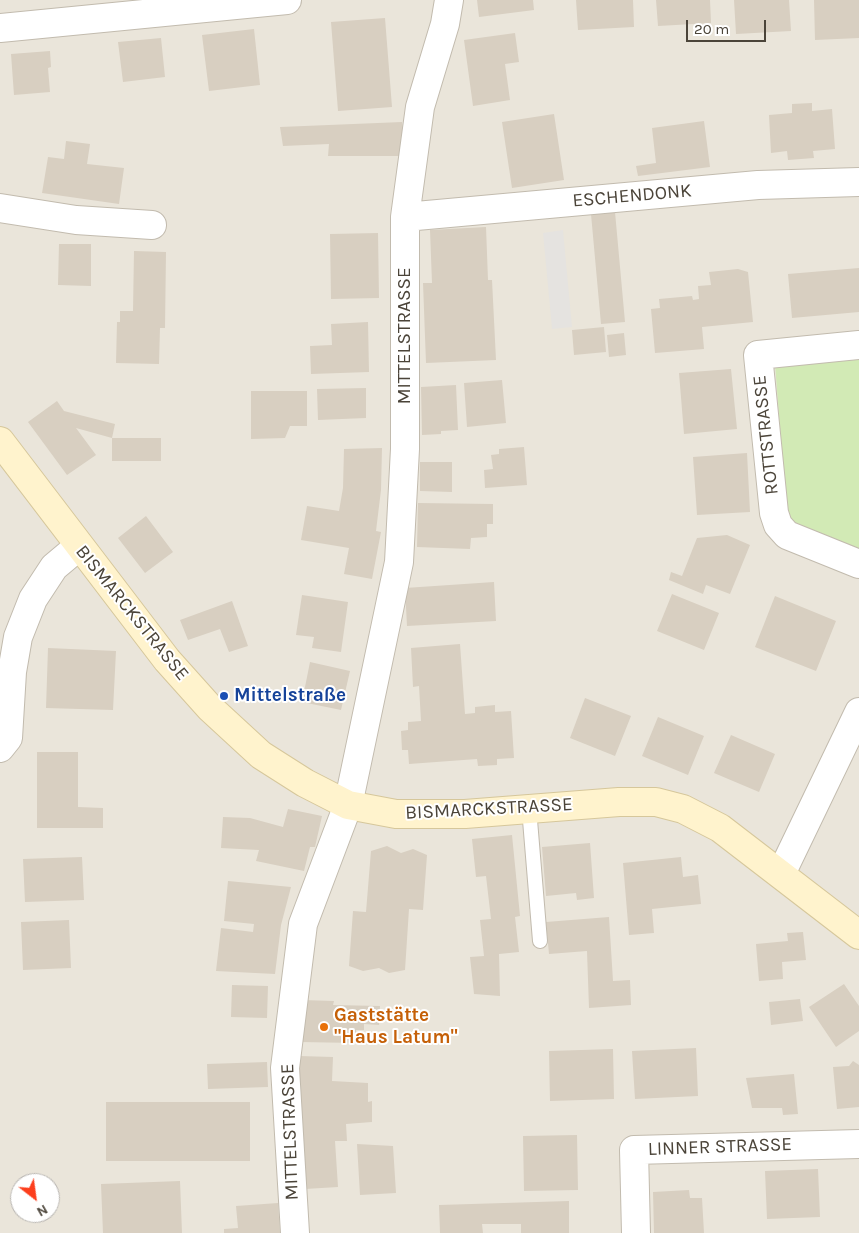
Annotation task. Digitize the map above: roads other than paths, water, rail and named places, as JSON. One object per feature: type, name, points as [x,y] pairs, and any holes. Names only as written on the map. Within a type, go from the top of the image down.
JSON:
[{"type":"street","points":[[0,28],[287,0]]},
{"type":"street","name":"MITTELSTRASSE","points":[[295,1233],[285,1068],[303,924],[348,805],[399,562],[406,449],[405,217],[420,107],[446,24],[449,0]]},
{"type":"street","name":"ESCHENDONK","points":[[405,217],[758,185],[859,182]]},
{"type":"street","points":[[0,208],[76,220],[152,226]]},
{"type":"street","name":"ROTTSTRASSE","points":[[859,345],[758,355],[774,513],[778,525],[787,535],[859,564]]},
{"type":"street","name":"BISMARCKSTRASSE","points":[[0,441],[168,660],[213,711],[261,755],[305,783],[348,805],[396,814],[465,814],[619,802],[656,802],[674,807],[720,828],[859,935]]},
{"type":"street","points":[[0,748],[8,738],[12,672],[18,637],[33,599],[54,567],[79,546]]},
{"type":"street","points":[[781,874],[859,712]]},
{"type":"street","name":"LINNER STRASSE","points":[[636,1233],[634,1150],[859,1144]]},
{"type":"lane","points":[[529,808],[540,942]]},
{"type":"place","name":"Mittelstraße","points":[[224,696]]},
{"type":"place","name":"Gaststätte \"Haus Latum\"","points":[[324,1027]]}]
